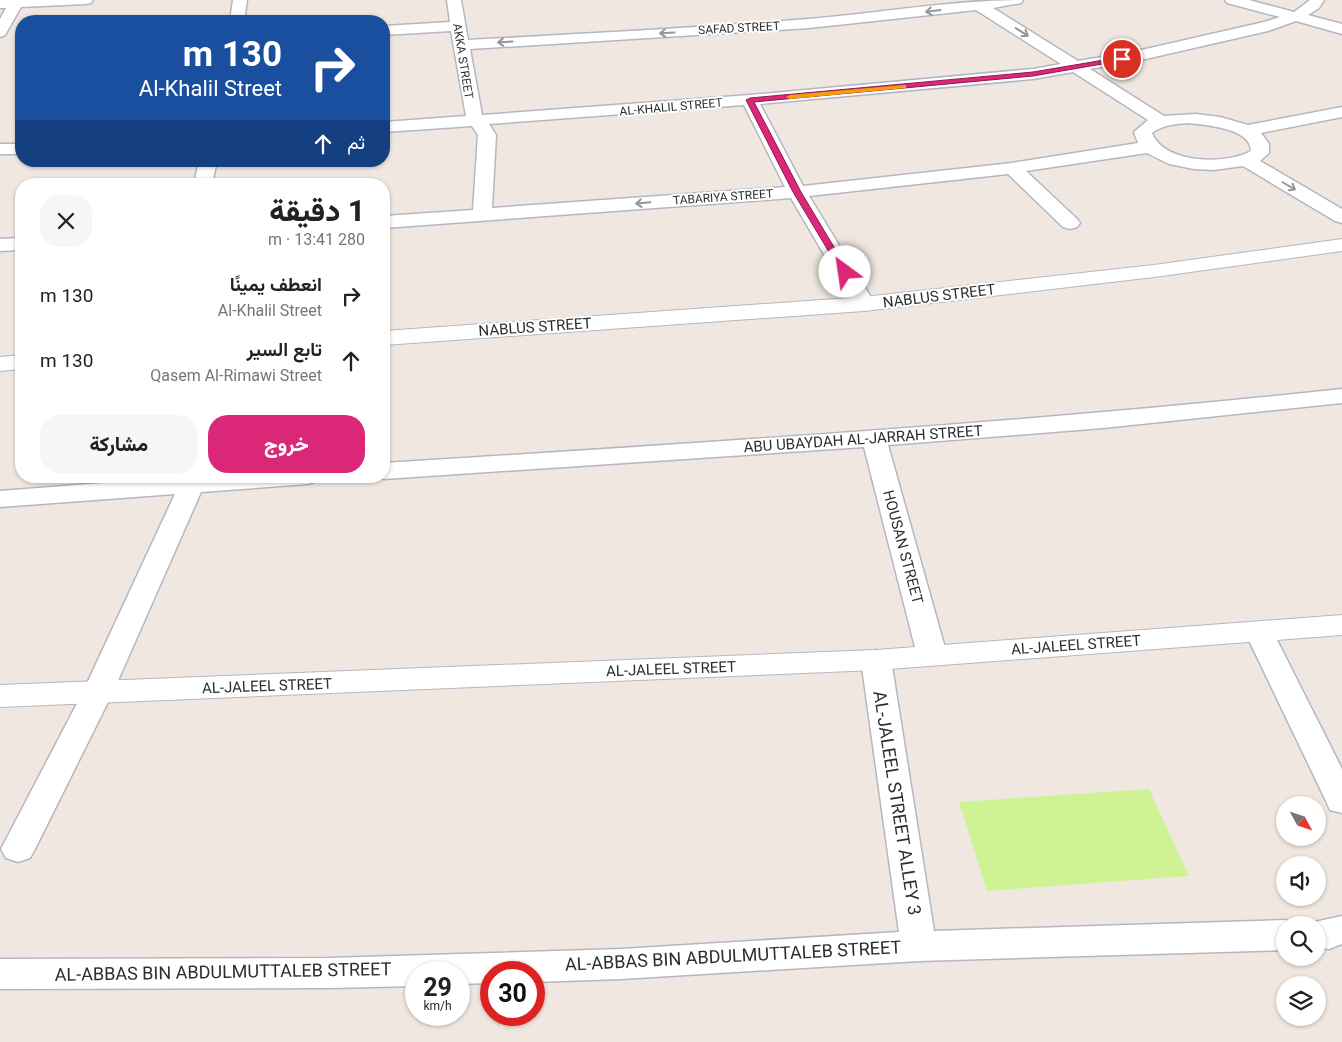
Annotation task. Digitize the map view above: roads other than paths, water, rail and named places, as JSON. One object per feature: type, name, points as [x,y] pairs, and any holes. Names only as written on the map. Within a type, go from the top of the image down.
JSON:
[{"type":"street","points":[[0,4],[86,0]]},
{"type":"street","points":[[238,15],[240,0]]},
{"type":"street","name":"AKKA STREET","points":[[454,0],[471,107],[476,120],[483,127],[487,135],[482,215]]},
{"type":"street","name":"SAFAD STREET","points":[[462,45],[793,25],[980,6],[1016,0]]},
{"type":"street","points":[[1232,0],[1342,29]]},
{"type":"street","name":"AL-KHALIL STREET","points":[[390,127],[750,100],[973,80],[1078,67],[1218,39],[1268,26],[1297,16],[1314,5],[1317,0]]},
{"type":"street","points":[[0,32],[17,2]]},
{"type":"street","points":[[980,6],[1161,121]]},
{"type":"street","points":[[390,31],[458,26]]},
{"type":"street","points":[[750,100],[797,192],[864,304]]},
{"type":"street","points":[[1245,130],[1342,112]]},
{"type":"street","points":[[1188,118],[1203,119],[1245,130],[1254,136],[1262,147],[1260,153],[1247,161],[1215,165],[1195,164],[1169,157],[1150,147],[1143,140],[1143,132],[1149,126],[1161,121],[1188,118]]},
{"type":"street","name":"TABARIYA STREET","points":[[390,222],[797,192],[1012,168],[1150,147]]},
{"type":"street","points":[[0,149],[15,148]]},
{"type":"street","points":[[1247,161],[1342,217]]},
{"type":"street","points":[[1012,168],[1070,223]]},
{"type":"street","points":[[0,245],[15,244]]},
{"type":"street","name":"NABLUS STREET","points":[[390,338],[864,304],[1154,271],[1342,245]]},
{"type":"street","points":[[0,364],[15,363]]},
{"type":"street","name":"ABU UBAYDAH AL-JARRAH STREET","points":[[390,471],[874,438],[1200,412],[1342,396]]},
{"type":"street","name":"HOUSAN STREET","points":[[874,438],[932,655]]},
{"type":"street","points":[[0,499],[131,483]]},
{"type":"street","points":[[166,483],[206,483]]},
{"type":"street","points":[[18,849],[98,692],[192,484]]},
{"type":"street","name":"AL-JALEEL STREET","points":[[0,696],[876,660],[1342,625]]},
{"type":"street","points":[[1259,632],[1342,801]]},
{"type":"street","name":"AL-JALEEL STREET ALLEY 3","points":[[876,660],[919,946]]},
{"type":"street","points":[[1326,934],[1342,930]]},
{"type":"street","name":"AL-ABBAS BIN ABDULMUTTALEB STREET","points":[[0,974],[339,972],[621,964],[919,946],[1276,935]]}]
